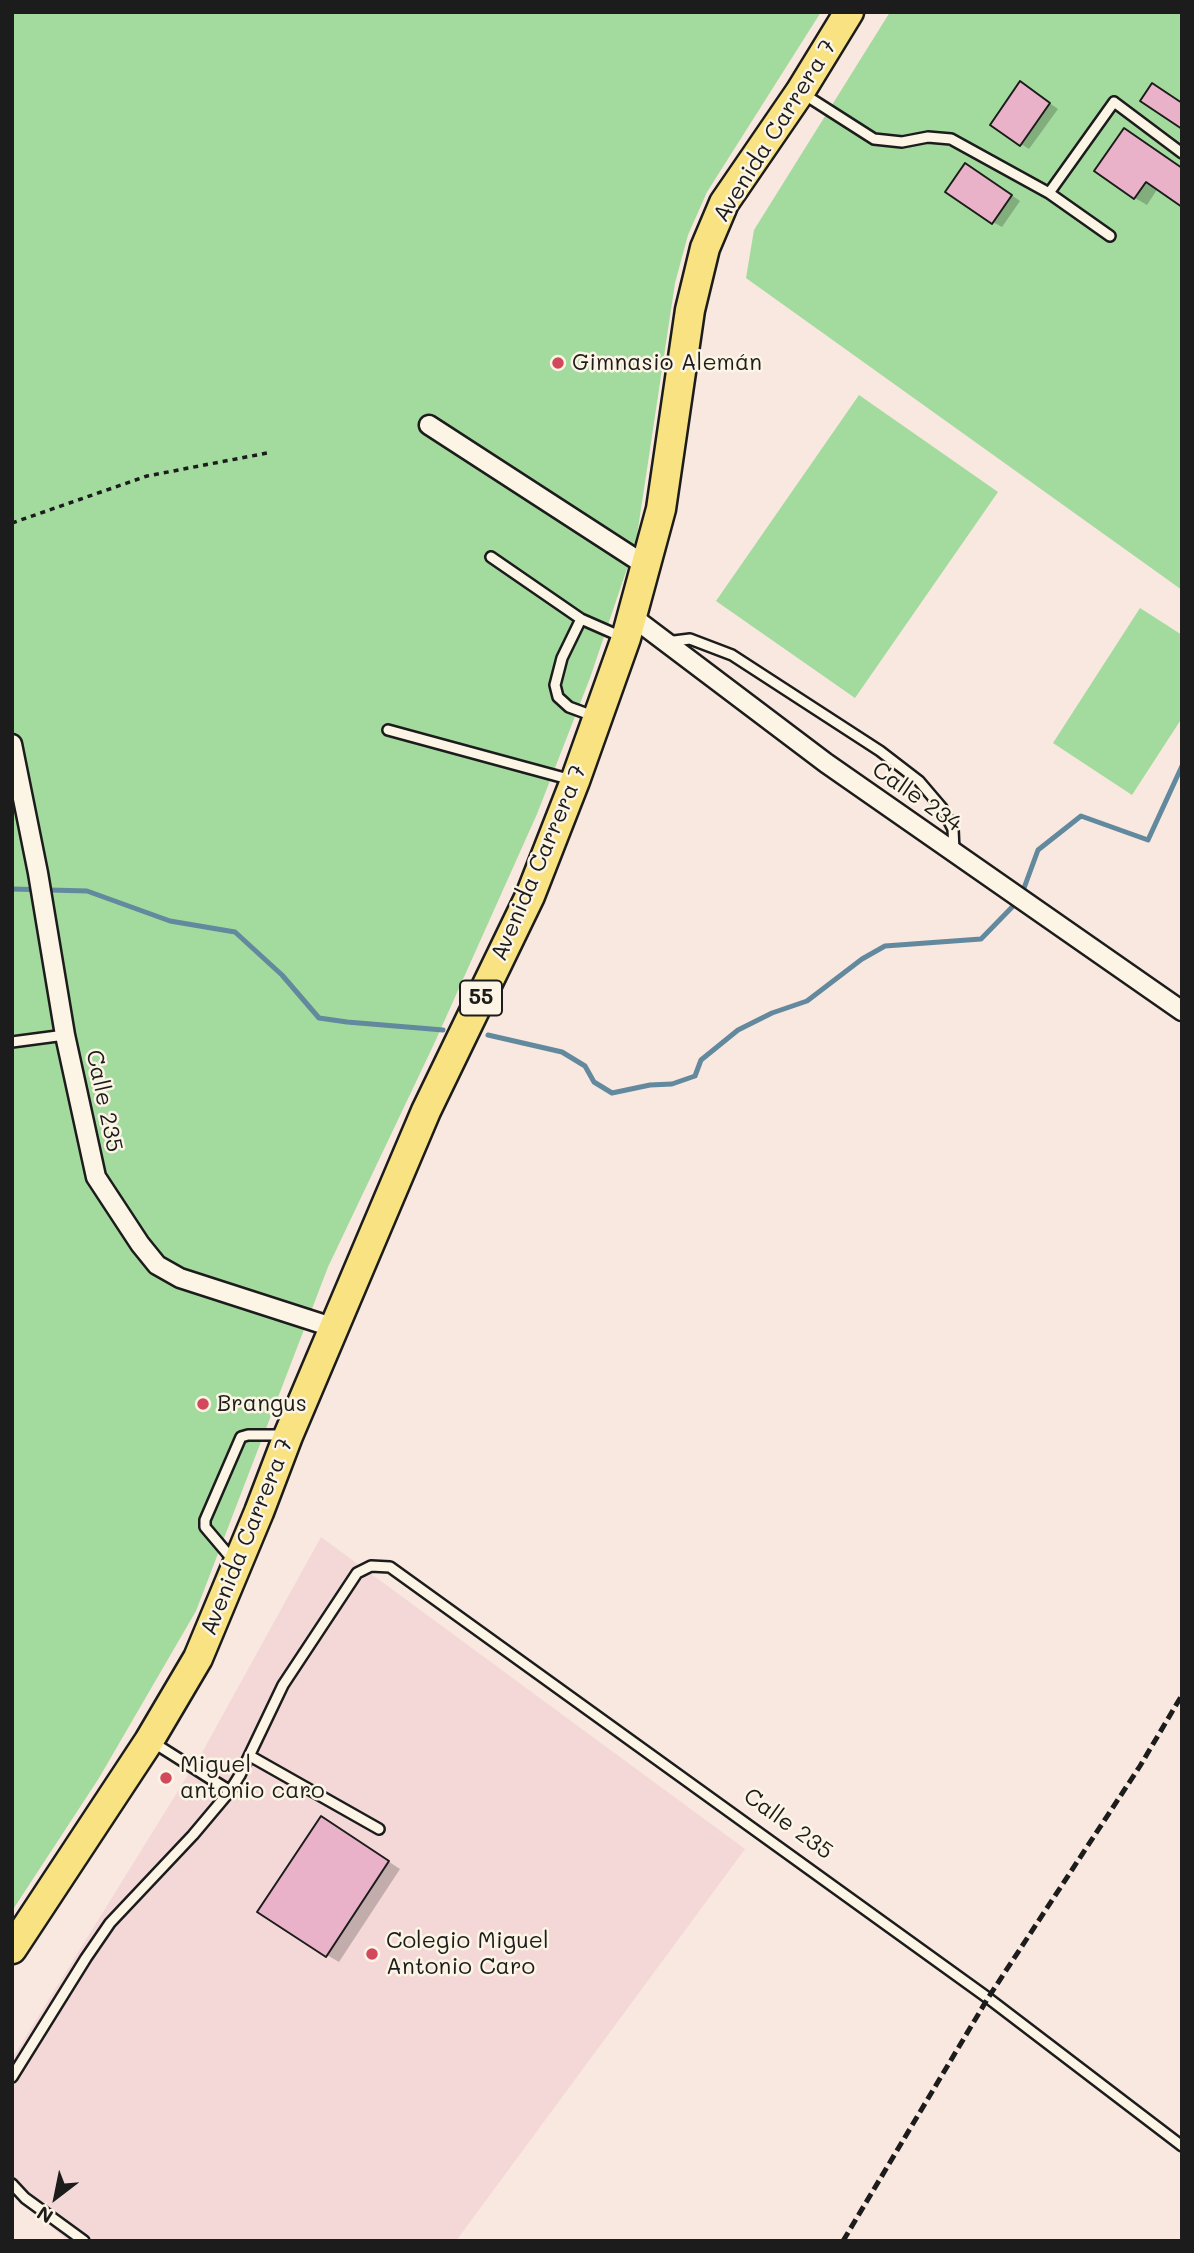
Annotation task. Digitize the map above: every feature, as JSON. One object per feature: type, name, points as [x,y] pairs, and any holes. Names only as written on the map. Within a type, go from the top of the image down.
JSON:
[{"type":"main road","name":"Avenida Carrera 7","points":[[12,1949],[149,1741],[198,1658],[288,1436],[426,1111],[530,896],[597,718],[628,626],[661,509],[690,310],[705,248],[724,204],[800,92],[849,12]]},
{"type":"street","points":[[429,425],[645,565]]},
{"type":"street","name":"Calle 234","points":[[628,626],[666,642],[826,763],[1182,1011]]},
{"type":"street","name":"Calle 235","points":[[12,744],[38,873],[65,1035],[96,1177],[157,1265],[180,1278],[335,1328]]},
{"type":"lane","points":[[800,92],[874,139],[902,142],[928,137],[951,139],[1049,193],[1111,236]]},
{"type":"lane","points":[[1049,193],[1114,102],[1182,153]]},
{"type":"lane","points":[[491,558],[581,619],[628,626]]},
{"type":"lane","points":[[581,619],[562,658],[555,685],[558,697],[569,707],[597,718]]},
{"type":"lane","points":[[666,642],[690,639],[732,655],[880,751],[919,781],[942,808],[953,829],[955,853]]},
{"type":"lane","points":[[388,730],[575,781]]},
{"type":"lane","points":[[12,1042],[65,1035]]},
{"type":"lane","points":[[237,1563],[210,1534],[205,1527],[205,1520],[241,1437],[288,1436]]},
{"type":"lane","name":"Calle 235","points":[[250,1756],[283,1685],[357,1573],[371,1566],[390,1567],[988,1998],[1182,2146]]},
{"type":"lane","points":[[149,1741],[230,1791]]},
{"type":"lane","points":[[12,2077],[110,1923],[193,1835],[230,1791],[250,1756],[379,1829]]},
{"type":"lane","points":[[12,2184],[25,2198],[84,2241]]},
{"type":"path","points":[[12,523],[147,476],[267,453]]},
{"type":"shaded area","name":"Colegio Miguel Antonio Caro","points":[[321,1537],[745,1849],[456,2241],[68,2241],[12,2194],[12,2059],[204,1749]]},
{"type":"green space","points":[[12,12],[821,12],[707,192],[688,235],[675,283],[636,542],[590,678],[537,814],[434,1044],[328,1267],[196,1611],[99,1778],[12,1911]]},
{"type":"green space","points":[[890,12],[1182,12],[1182,590],[746,278],[754,230]]},
{"type":"green space","points":[[859,395],[998,492],[855,698],[716,601]]},
{"type":"green space","points":[[1140,608],[1182,635],[1182,718],[1132,795],[1053,743]]},
{"type":"building","points":[[1020,81],[1050,103],[1020,146],[990,125]]},
{"type":"building","points":[[1152,83],[1182,103],[1182,129],[1140,101]]},
{"type":"building","points":[[1124,128],[1182,168],[1182,207],[1146,182],[1134,199],[1094,171]]},
{"type":"building","points":[[965,163],[1012,195],[992,224],[945,192]]},
{"type":"building","points":[[321,1816],[389,1861],[326,1957],[257,1912]]},
{"type":"waterway","points":[[488,1035],[562,1052],[585,1066],[594,1082],[612,1093],[650,1085],[672,1084],[695,1076],[701,1060],[738,1030],[772,1013],[807,1001],[862,959],[885,946],[981,939],[1020,899],[1038,850],[1081,816],[1148,840],[1182,766]]},
{"type":"waterway","points":[[12,889],[87,891],[170,921],[235,932],[282,975],[319,1018],[443,1030]]},
{"type":"railway","points":[[843,2241],[988,1998],[1140,1766],[1182,1695]]},
{"type":"place","name":"Gimnasio Alemán","points":[[558,363]]},
{"type":"place","name":"Brangus","points":[[203,1404]]},
{"type":"place","name":"Miguel antonio caro","points":[[166,1778]]},
{"type":"place","name":"Colegio Miguel Antonio Caro","points":[[372,1954]]}]
